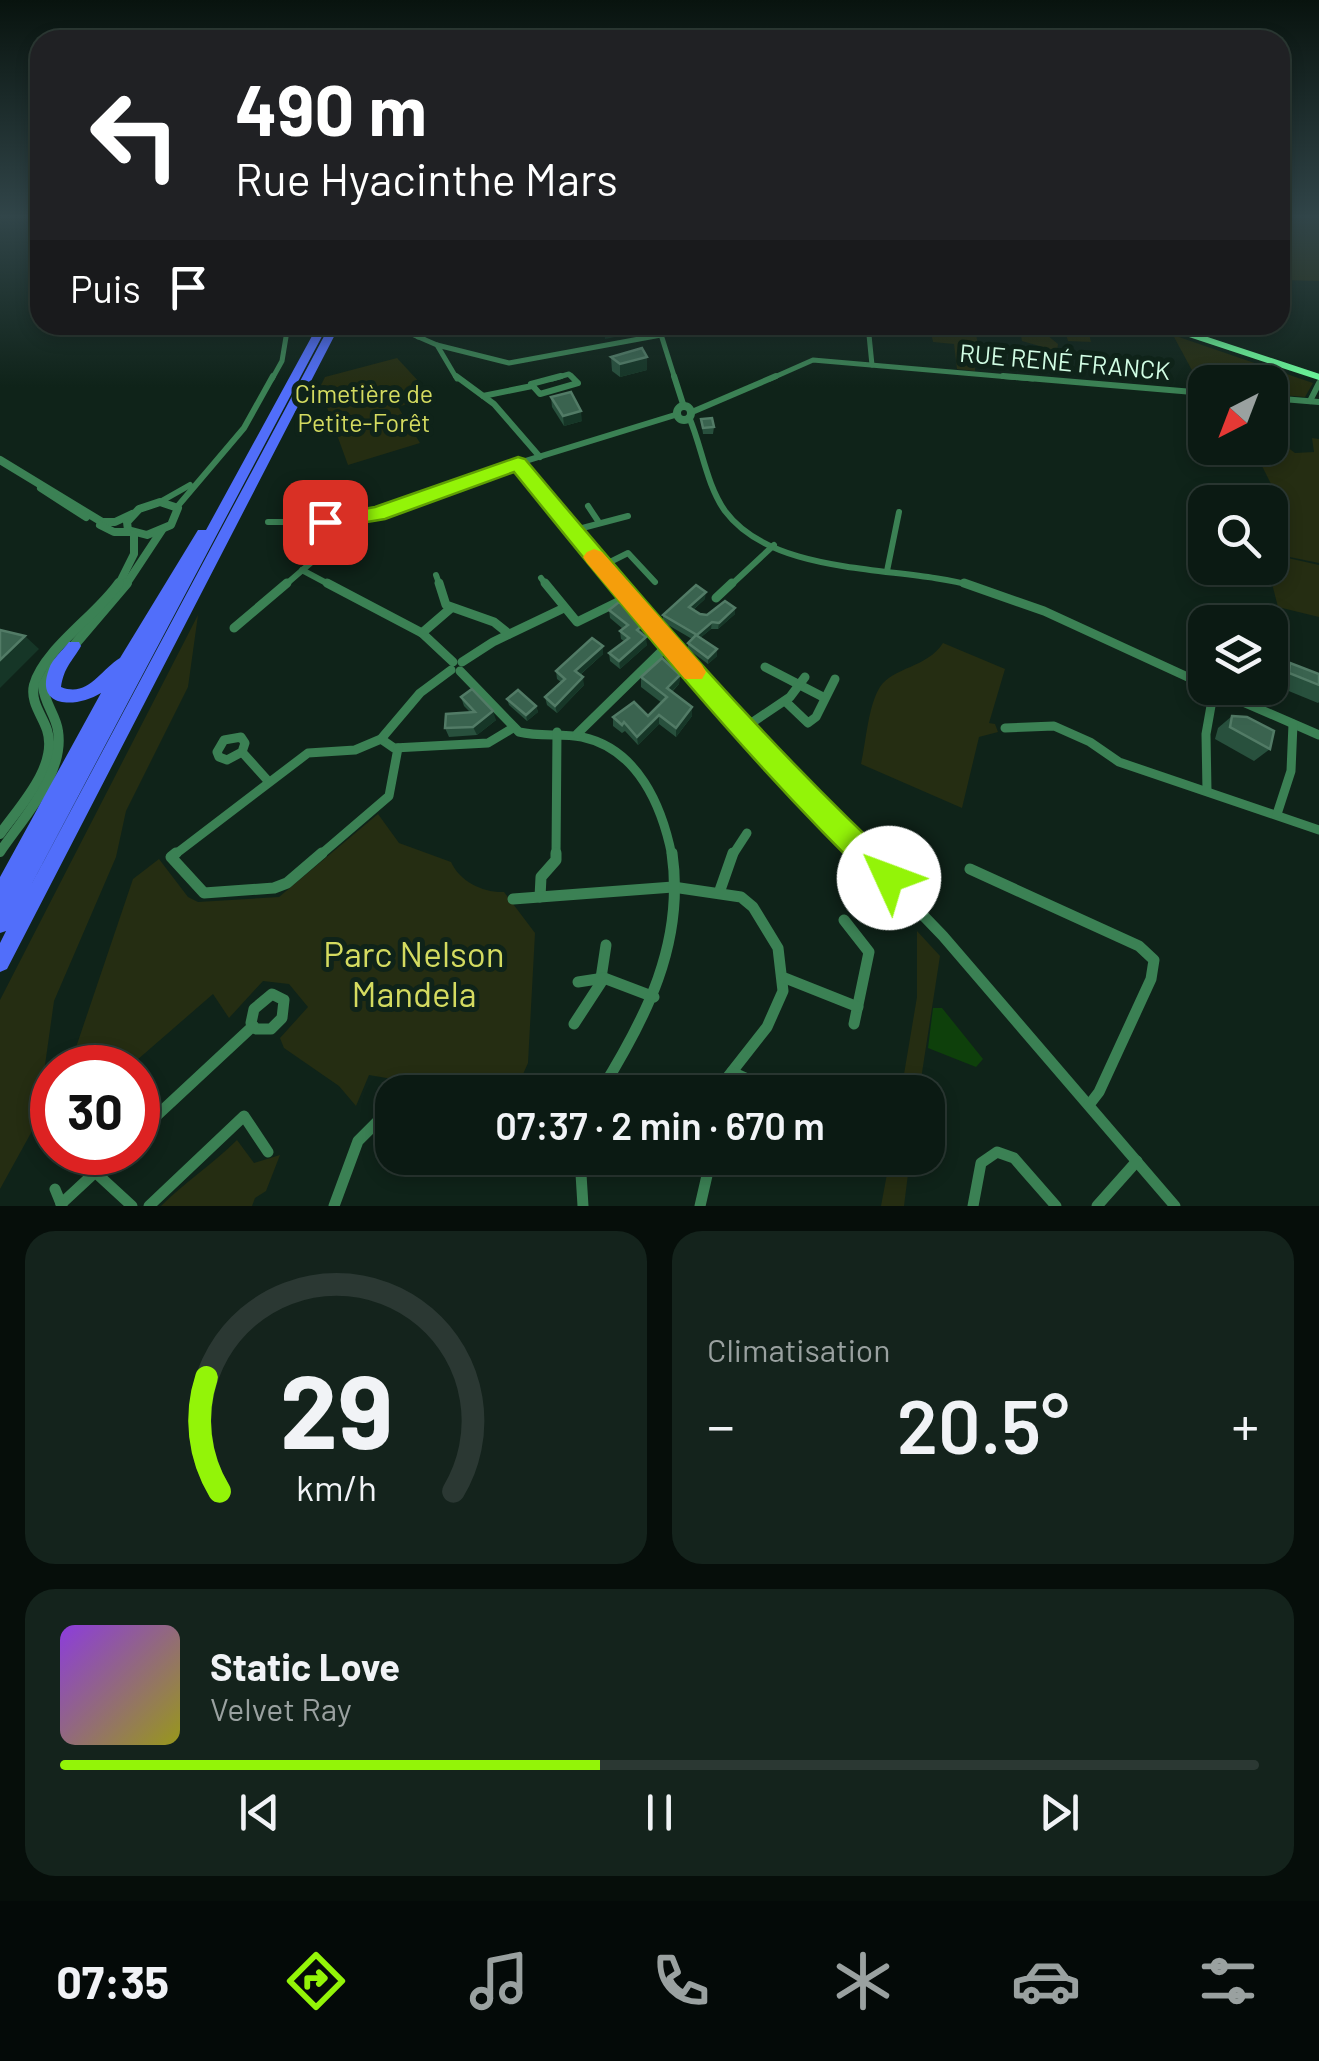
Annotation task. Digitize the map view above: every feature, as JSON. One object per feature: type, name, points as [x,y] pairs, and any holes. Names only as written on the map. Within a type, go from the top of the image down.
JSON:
[{"type":"highway","points":[[0,924],[318,335]]},
{"type":"highway","points":[[0,962],[330,335]]},
{"type":"highway","points":[[0,895],[140,635],[234,487]]},
{"type":"highway","points":[[74,646],[56,669],[52,683],[56,693],[67,698],[82,696],[103,683],[140,635]]},
{"type":"main road","points":[[1192,335],[1319,380]]},
{"type":"street","points":[[0,852],[56,760],[60,732],[42,689],[52,666],[118,597],[162,530],[175,520],[177,507],[238,438],[286,351],[287,335]]},
{"type":"street","points":[[414,335],[437,345],[511,362],[661,336],[702,466],[725,510],[739,525],[774,545],[846,564],[987,589],[1188,677]]},
{"type":"street","points":[[418,337],[424,335]]},
{"type":"street","points":[[869,335],[872,365]]},
{"type":"street","points":[[437,345],[454,376],[494,404],[540,457]]},
{"type":"street","name":"RUE RENÉ FRANCK","points":[[688,412],[804,362],[1188,391]]},
{"type":"street","points":[[482,396],[567,374],[578,383],[544,394],[536,393],[532,386]]},
{"type":"street","points":[[1310,401],[1319,380]]},
{"type":"street","points":[[1288,399],[1319,402]]},
{"type":"street","points":[[268,522],[355,519],[688,412]]},
{"type":"street","points":[[0,460],[102,522],[115,522],[160,502],[202,477]]},
{"type":"street","points":[[518,464],[628,598],[817,811],[880,869],[950,943],[1175,1206]]},
{"type":"street","points":[[32,479],[52,497],[110,531],[162,530]]},
{"type":"street","points":[[160,502],[177,507]]},
{"type":"street","points":[[588,506],[598,521]]},
{"type":"street","points":[[888,572],[900,512]]},
{"type":"street","points":[[0,834],[36,778],[48,750],[48,731],[32,702],[36,679],[114,588],[134,550],[132,533],[126,525],[132,514]]},
{"type":"street","points":[[571,531],[628,516]]},
{"type":"street","points":[[234,628],[350,529],[355,519]]},
{"type":"street","points":[[716,598],[774,545]]},
{"type":"street","points":[[602,566],[628,553],[655,582]]},
{"type":"street","points":[[302,570],[422,633],[513,728],[526,734],[577,734],[616,753],[649,785],[668,834],[673,887],[667,954],[654,997],[611,1075]]},
{"type":"street","points":[[436,575],[444,601],[451,608],[492,618],[510,634]]},
{"type":"street","points":[[542,578],[574,621],[581,622],[628,598]]},
{"type":"street","points":[[422,633],[451,608]]},
{"type":"street","points":[[398,748],[389,796],[283,885],[204,892],[171,857],[308,753],[358,749],[381,739],[420,693],[456,667],[510,634],[564,608]]},
{"type":"street","points":[[577,734],[669,644]]},
{"type":"street","points":[[765,666],[802,681],[824,697]]},
{"type":"street","points":[[785,701],[808,723],[816,717],[835,678]]},
{"type":"street","points":[[744,728],[785,701],[802,681]]},
{"type":"street","points":[[1207,791],[1208,705]]},
{"type":"street","points":[[1250,705],[1319,736]]},
{"type":"street","points":[[1277,814],[1291,770],[1293,724]]},
{"type":"street","points":[[1004,728],[1054,726],[1090,742],[1119,762],[1319,830]]},
{"type":"street","points":[[381,739],[389,747],[398,748],[492,743],[513,728]]},
{"type":"street","points":[[540,896],[541,878],[556,860],[557,732]]},
{"type":"street","points":[[242,752],[269,782]]},
{"type":"street","points":[[719,893],[734,850],[747,834]]},
{"type":"street","points":[[970,868],[1139,946],[1154,960],[1152,979],[1089,1105]]},
{"type":"street","points":[[513,899],[673,887],[750,902],[773,934],[785,966],[784,978],[771,1025],[730,1075]]},
{"type":"street","points":[[844,920],[868,952],[854,1024]]},
{"type":"street","points":[[574,1024],[602,978],[606,945]]},
{"type":"street","points":[[578,982],[602,978],[654,997]]},
{"type":"street","points":[[784,978],[858,1007]]},
{"type":"street","points":[[160,1113],[253,1026]]},
{"type":"street","points":[[732,1072],[739,1075]]},
{"type":"street","points":[[148,1206],[244,1116],[268,1152]]},
{"type":"street","points":[[334,1206],[358,1141],[375,1124]]},
{"type":"street","points":[[973,1206],[982,1163],[997,1152],[1014,1158],[1056,1206]]},
{"type":"street","points":[[1097,1206],[1136,1162]]},
{"type":"street","points":[[55,1189],[62,1205],[92,1175]]},
{"type":"street","points":[[98,1175],[132,1206]]},
{"type":"street","points":[[581,1175],[584,1206]]},
{"type":"street","points":[[700,1206],[707,1175]]},
{"type":"green space","points":[[1290,274],[1319,274],[1319,281],[1290,280]]},
{"type":"green space","points":[[932,335],[976,335],[980,355],[975,355],[975,371],[957,369],[954,344],[933,342]]},
{"type":"green space","points":[[1021,335],[1047,335],[1058,344],[1057,351],[1022,341]]},
{"type":"green space","points":[[1066,335],[1089,335],[1091,342],[1068,341]]},
{"type":"green space","points":[[1173,335],[1260,365],[1189,365]]},
{"type":"green space","name":"Cimetière de Petite-Forêt","points":[[397,358],[432,396],[398,407],[420,443],[348,465],[325,402],[317,393],[325,377]]},
{"type":"green space","points":[[1288,374],[1313,383],[1305,397],[1288,396]]},
{"type":"green space","points":[[1312,438],[1319,439],[1319,563],[1288,557],[1288,485],[1272,485],[1262,465],[1288,465],[1288,448],[1295,453],[1314,452]]},
{"type":"green space","points":[[1288,558],[1319,565],[1319,617],[1277,605],[1272,585],[1288,585]]},
{"type":"green space","points":[[198,615],[188,687],[126,811],[116,857],[54,1001],[48,1045],[30,1045],[30,1135],[0,1189],[0,1000]]},
{"type":"green space","points":[[943,643],[1005,669],[989,723],[995,724],[998,732],[979,737],[962,808],[861,764],[870,714],[880,687],[893,675],[928,658]]},
{"type":"green space","name":"Parc Nelson Mandela","points":[[378,814],[399,843],[451,862],[473,885],[504,892],[535,933],[528,1063],[523,1075],[369,1075],[356,1106],[339,1086],[284,1048],[280,1038],[308,1007],[289,984],[263,981],[229,1018],[213,994],[154,1045],[77,1045],[133,879],[159,859],[188,897],[198,902],[279,897]]},
{"type":"green space","points":[[917,931],[940,956],[922,1075],[904,1075],[917,997]]},
{"type":"green space","points":[[237,1140],[254,1163],[280,1155],[266,1191],[255,1198],[252,1206],[161,1206],[218,1157]]},
{"type":"green space","points":[[887,1175],[908,1175],[904,1206],[881,1206]]},
{"type":"shaded area","points":[[933,1008],[942,1008],[983,1059],[976,1067],[928,1048]]},
{"type":"building","points":[[642,348],[647,357],[620,364],[611,357]]},
{"type":"building","points":[[571,392],[581,411],[563,416],[551,397]]},
{"type":"building","points":[[712,418],[714,427],[703,428],[701,419]]},
{"type":"building","points":[[696,585],[706,592],[689,607],[700,614],[707,615],[725,601],[735,608],[697,635],[663,615]]},
{"type":"building","points":[[619,602],[645,623],[637,630],[646,637],[619,661],[609,653],[629,638],[620,631],[628,625],[609,610]]},
{"type":"building","points":[[0,630],[25,636],[0,660]]},
{"type":"building","points":[[696,635],[717,649],[708,658],[688,643]]},
{"type":"building","points":[[592,638],[603,646],[575,671],[583,677],[555,706],[545,697],[565,679],[556,671]]},
{"type":"building","points":[[662,658],[680,675],[667,688],[692,707],[676,728],[659,715],[637,737],[624,722],[622,725],[613,717],[634,702],[648,716],[667,697],[641,677]]},
{"type":"building","points":[[1290,663],[1319,674],[1319,685],[1289,673]]},
{"type":"building","points":[[472,689],[493,711],[473,727],[445,728],[446,714],[475,712],[461,697]]},
{"type":"building","points":[[518,690],[536,706],[526,715],[507,699]]},
{"type":"building","points":[[1232,716],[1247,717],[1274,731],[1270,749],[1230,727]]},
{"type":"slow traffic","points":[[594,557],[694,672]]},
{"type":"route","points":[[325,522],[378,514],[518,464],[628,598],[804,798],[889,878]]}]
